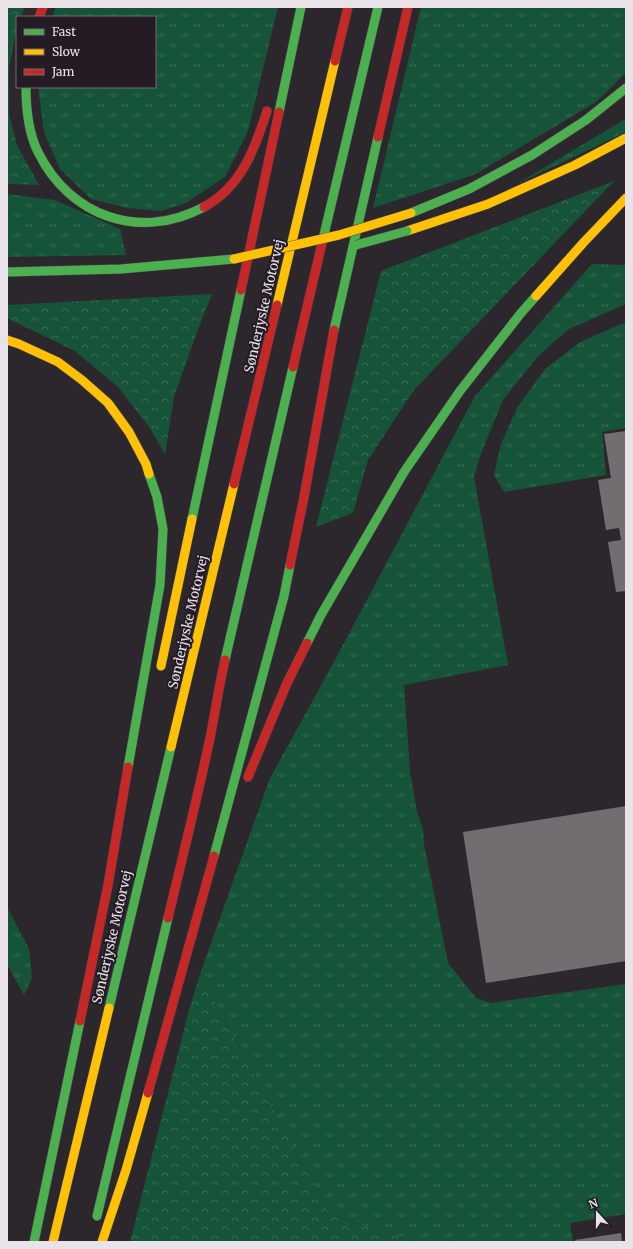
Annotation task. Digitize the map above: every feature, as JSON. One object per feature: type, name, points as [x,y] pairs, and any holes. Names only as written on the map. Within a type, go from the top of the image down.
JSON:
[{"type":"highway","points":[[277,79],[300,7]]},
{"type":"highway","points":[[160,672],[300,7]]},
{"type":"highway","name":"Sønderjyske Motorvej","points":[[53,1242],[348,7]]},
{"type":"highway","points":[[95,1226],[207,754],[215,716],[219,684],[378,7]]},
{"type":"highway","points":[[102,1242],[126,1170],[204,892],[284,596],[304,497],[336,317],[408,7]]},
{"type":"highway","points":[[26,88],[28,113],[33,139],[38,153],[49,172],[66,191],[81,204],[108,217],[126,223],[162,223],[178,219],[194,213],[224,193],[238,178],[251,155],[270,101]]},
{"type":"highway","points":[[234,259],[339,235],[411,213],[469,189],[532,155],[586,120],[626,88]]},
{"type":"highway","points":[[344,248],[407,231],[488,204],[575,165],[626,138]]},
{"type":"highway","points":[[246,783],[287,683],[318,622],[404,472],[460,391],[521,313],[584,242],[626,198]]},
{"type":"highway","points":[[312,254],[331,251]]},
{"type":"highway","points":[[7,272],[56,272],[189,264],[234,259],[298,255]]},
{"type":"highway","points":[[7,340],[58,362],[82,380],[108,403],[129,432],[146,464],[157,497],[163,529],[160,585],[108,885],[34,1242]]},
{"type":"highway","points":[[108,885],[135,779]]},
{"type":"highway","points":[[204,892],[238,805]]},
{"type":"green space","points":[[7,7],[25,7],[21,16],[16,16],[16,31],[9,69],[9,114],[17,145],[39,185],[7,184]]},
{"type":"green space","points":[[56,7],[278,7],[248,131],[225,177],[186,203],[161,211],[128,208],[91,199],[60,169],[44,132],[38,88],[156,88],[156,16],[52,16]]},
{"type":"green space","points":[[421,7],[626,7],[626,73],[596,102],[476,174],[373,208]]},
{"type":"green space","points":[[626,119],[626,132],[515,185],[617,124]]},
{"type":"green space","points":[[614,181],[414,390],[368,460],[353,513],[316,527],[381,271]]},
{"type":"green space","points":[[7,194],[55,200],[120,229],[126,255],[7,257]]},
{"type":"green space","points":[[592,264],[626,265],[626,304],[569,329],[538,356],[503,400],[480,456],[474,477],[508,665],[404,685],[410,771],[417,812],[423,829],[424,844],[448,963],[476,998],[491,1003],[626,984],[626,1214],[570,1223],[573,1242],[453,1242],[453,1240],[448,1242],[419,1242],[330,1215],[200,974],[270,778],[335,660],[475,396]]},
{"type":"green space","points":[[212,294],[174,397],[165,454],[150,428],[118,387],[75,351],[7,318],[8,305]]},
{"type":"green space","points":[[626,322],[626,428],[602,432],[606,475],[504,492],[494,475],[501,444],[517,408],[545,369],[580,342]]},
{"type":"green space","points":[[7,907],[29,949],[32,978],[24,995],[7,964]]},
{"type":"green space","points":[[200,974],[330,1215],[419,1242],[130,1242],[189,1010]]},
{"type":"building","points":[[626,431],[626,591],[616,592],[608,542],[621,540],[619,528],[606,530],[598,480],[611,478],[604,434]]},
{"type":"building","points":[[626,806],[626,961],[486,983],[463,832]]},
{"type":"building","points":[[621,1233],[622,1242],[576,1242],[575,1240]]},
{"type":"traffic: fast","points":[[279,112],[301,7]]},
{"type":"traffic: fast","points":[[323,239],[378,7]]},
{"type":"traffic: fast","points":[[26,88],[28,120],[38,152],[52,174],[68,193],[88,207],[109,217],[132,222],[156,222],[180,217],[204,207]]},
{"type":"traffic: fast","points":[[411,213],[469,189],[532,155],[586,120],[626,88]]},
{"type":"traffic: fast","points":[[334,330],[378,137]]},
{"type":"traffic: fast","points":[[356,245],[407,231]]},
{"type":"traffic: fast","points":[[7,272],[121,269],[234,259]]},
{"type":"traffic: fast","points":[[192,519],[241,290]]},
{"type":"traffic: fast","points":[[307,643],[321,615],[404,472],[460,391],[536,296]]},
{"type":"traffic: fast","points":[[225,660],[293,367]]},
{"type":"traffic: fast","points":[[128,767],[160,585],[163,529],[157,497],[149,474]]},
{"type":"traffic: fast","points":[[214,856],[284,596],[290,565]]},
{"type":"traffic: fast","points":[[109,1008],[171,747]]},
{"type":"traffic: fast","points":[[97,1216],[168,918]]},
{"type":"traffic: fast","points":[[34,1242],[80,1021]]},
{"type":"traffic: slow","points":[[277,305],[335,61]]},
{"type":"traffic: slow","points":[[407,231],[488,204],[575,165],[626,138]]},
{"type":"traffic: slow","points":[[536,296],[626,198]]},
{"type":"traffic: slow","points":[[234,259],[339,235],[411,213]]},
{"type":"traffic: slow","points":[[7,340],[58,362],[82,380],[108,403],[129,432],[146,464],[149,474]]},
{"type":"traffic: slow","points":[[171,747],[234,484]]},
{"type":"traffic: slow","points":[[161,666],[192,519]]},
{"type":"traffic: slow","points":[[53,1242],[109,1008]]},
{"type":"traffic: slow","points":[[102,1242],[126,1170],[148,1093]]},
{"type":"traffic: jam","points":[[39,16],[43,7]]},
{"type":"traffic: jam","points":[[335,61],[348,7]]},
{"type":"traffic: jam","points":[[378,137],[408,7]]},
{"type":"traffic: jam","points":[[204,207],[217,199],[228,189],[245,166],[252,153],[267,111]]},
{"type":"traffic: jam","points":[[241,290],[279,112]]},
{"type":"traffic: jam","points":[[293,367],[323,239]]},
{"type":"traffic: jam","points":[[234,484],[277,305]]},
{"type":"traffic: jam","points":[[290,565],[304,497],[334,330]]},
{"type":"traffic: jam","points":[[248,777],[287,683],[307,643]]},
{"type":"traffic: jam","points":[[168,918],[202,773],[225,660]]},
{"type":"traffic: jam","points":[[80,1021],[108,885],[128,767]]},
{"type":"traffic: jam","points":[[148,1093],[214,856]]}]
